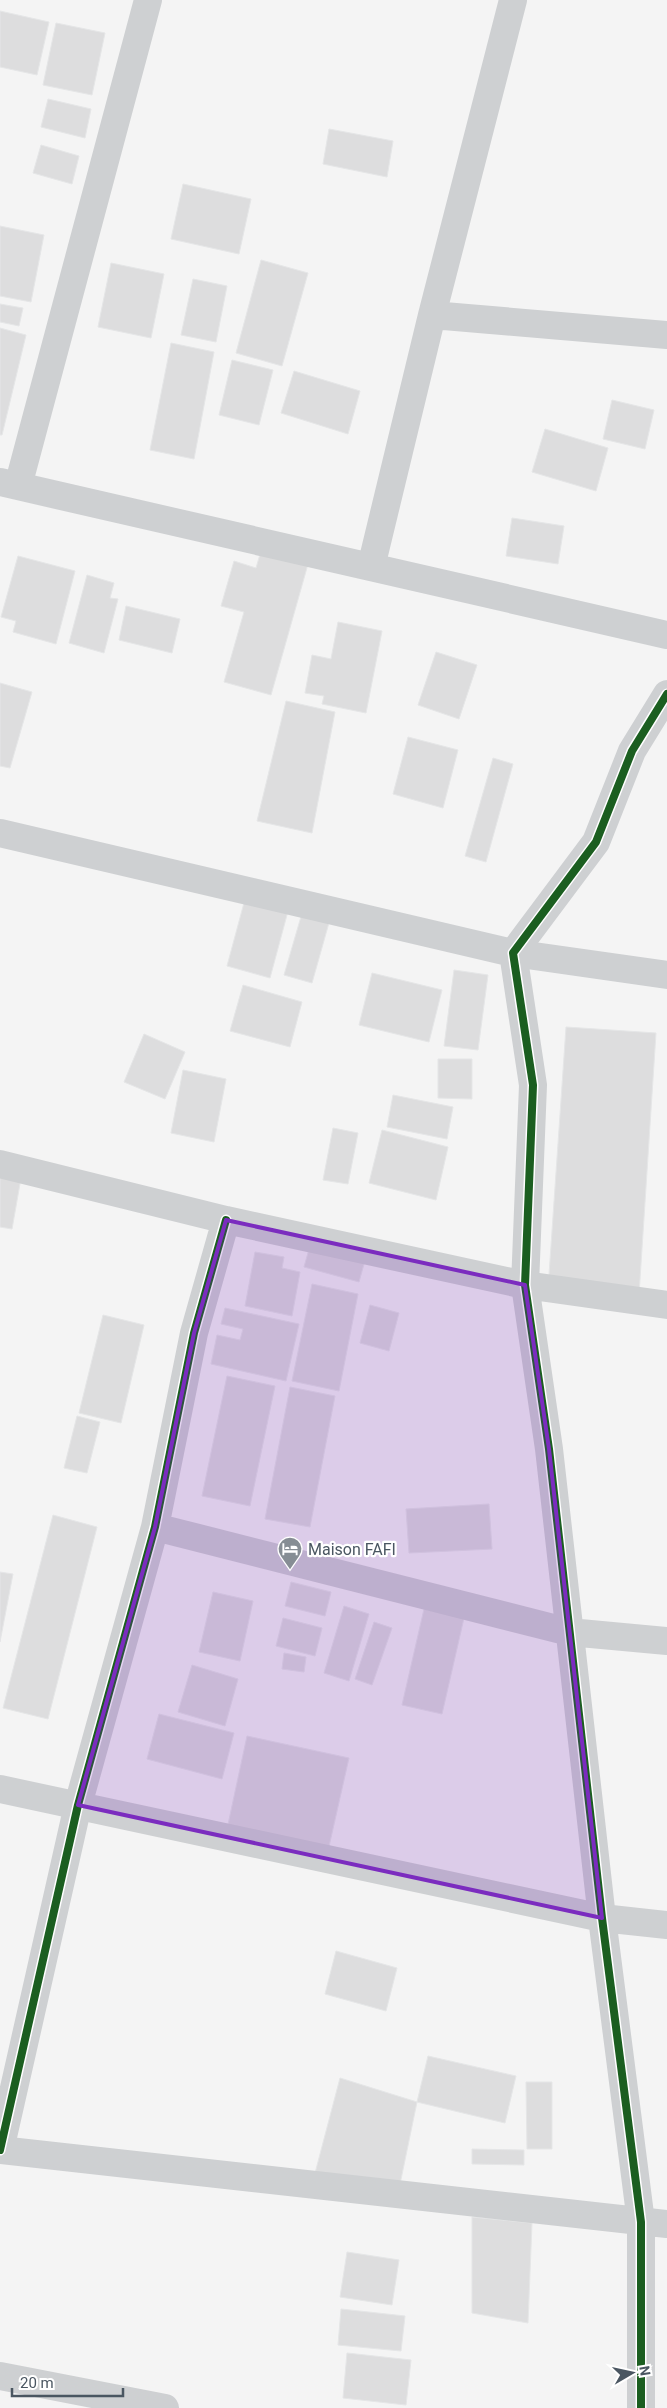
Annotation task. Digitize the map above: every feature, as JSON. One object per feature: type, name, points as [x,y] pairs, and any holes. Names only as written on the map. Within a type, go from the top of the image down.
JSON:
[{"type":"street","points":[[148,0],[9,484],[667,635]]},
{"type":"street","points":[[372,567],[432,315],[513,0]]},
{"type":"street","points":[[432,315],[667,335]]},
{"type":"street","points":[[642,2408],[654,2223],[602,1918],[548,1449],[525,1284],[533,1085],[513,953],[596,842],[632,751],[667,694]]},
{"type":"street","points":[[0,833],[513,953],[667,975]]},
{"type":"street","points":[[0,1164],[226,1220],[525,1284],[667,1305]]},
{"type":"street","points":[[226,1220],[194,1333],[155,1527],[78,1805],[0,2150],[654,2223]]},
{"type":"street","points":[[155,1527],[570,1632],[667,1642]]},
{"type":"street","points":[[0,1790],[78,1805],[602,1918],[667,1925]]},
{"type":"street","points":[[0,2376],[156,2407]]},
{"type":"highlighted area","points":[[226,1220],[525,1285],[549,1449],[602,1918],[78,1805],[155,1527],[194,1333]]},
{"type":"building","points":[[0,11],[49,22],[37,75],[0,67]]},
{"type":"building","points":[[56,23],[105,33],[92,95],[43,85]]},
{"type":"building","points":[[48,99],[91,109],[85,138],[41,127]]},
{"type":"building","points":[[329,129],[393,141],[387,177],[323,164]]},
{"type":"building","points":[[41,145],[79,156],[72,184],[33,173]]},
{"type":"building","points":[[183,184],[251,199],[239,254],[171,239]]},
{"type":"building","points":[[0,226],[44,235],[31,302],[0,296]]},
{"type":"building","points":[[261,260],[308,273],[282,366],[236,353]]},
{"type":"building","points":[[111,263],[164,274],[151,338],[98,327]]},
{"type":"building","points":[[193,279],[227,286],[216,342],[181,335]]},
{"type":"building","points":[[0,304],[23,308],[19,326],[0,322]]},
{"type":"building","points":[[0,328],[26,335],[2,435],[0,435]]},
{"type":"building","points":[[171,343],[214,352],[194,459],[150,450]]},
{"type":"building","points":[[232,360],[273,370],[259,425],[219,415]]},
{"type":"building","points":[[294,371],[360,391],[348,434],[281,413]]},
{"type":"building","points":[[612,400],[654,410],[645,449],[603,439]]},
{"type":"building","points":[[545,429],[608,448],[596,491],[532,472]]},
{"type":"building","points":[[512,518],[564,526],[558,564],[506,556]]},
{"type":"building","points":[[263,544],[310,557],[271,695],[224,682],[244,612],[221,606],[234,561],[256,568]]},
{"type":"building","points":[[18,556],[75,571],[56,644],[13,632],[16,621],[1,617]]},
{"type":"building","points":[[87,575],[114,583],[110,598],[118,599],[104,653],[69,643]]},
{"type":"building","points":[[126,606],[180,619],[172,653],[119,640]]},
{"type":"building","points":[[338,622],[382,631],[366,713],[322,704],[324,696],[305,693],[312,655],[331,659]]},
{"type":"building","points":[[436,652],[477,665],[459,719],[418,705]]},
{"type":"building","points":[[0,683],[32,692],[10,768],[0,766]]},
{"type":"building","points":[[286,701],[335,712],[312,833],[257,821]]},
{"type":"building","points":[[408,737],[458,750],[443,808],[393,794]]},
{"type":"building","points":[[493,758],[513,764],[486,862],[465,856]]},
{"type":"building","points":[[248,888],[291,900],[270,978],[227,966]]},
{"type":"building","points":[[307,896],[334,905],[312,983],[284,975]]},
{"type":"building","points":[[454,970],[488,975],[478,1050],[444,1046]]},
{"type":"building","points":[[372,973],[442,990],[429,1042],[359,1025]]},
{"type":"building","points":[[243,985],[302,1002],[290,1047],[230,1031]]},
{"type":"building","points":[[566,1027],[656,1033],[639,1295],[548,1289]]},
{"type":"building","points":[[144,1034],[185,1052],[165,1099],[124,1082]]},
{"type":"building","points":[[438,1059],[472,1059],[472,1099],[438,1098]]},
{"type":"building","points":[[183,1070],[226,1079],[214,1142],[171,1133]]},
{"type":"building","points":[[393,1095],[453,1107],[447,1139],[387,1127]]},
{"type":"building","points":[[333,1128],[358,1133],[348,1184],[323,1180]]},
{"type":"building","points":[[382,1130],[448,1147],[436,1200],[369,1183]]},
{"type":"building","points":[[0,1173],[21,1178],[12,1229],[0,1227]]},
{"type":"building","points":[[311,1242],[366,1257],[359,1282],[304,1267]]},
{"type":"building","points":[[255,1252],[284,1257],[282,1268],[300,1272],[292,1316],[245,1306]]},
{"type":"building","points":[[312,1284],[358,1294],[339,1391],[292,1381]]},
{"type":"building","points":[[370,1305],[399,1313],[389,1351],[360,1343]]},
{"type":"building","points":[[225,1308],[299,1324],[286,1381],[211,1364],[217,1335],[240,1340],[243,1329],[221,1324]]},
{"type":"building","points":[[103,1315],[144,1325],[121,1423],[79,1413]]},
{"type":"building","points":[[227,1376],[275,1386],[250,1506],[202,1496]]},
{"type":"building","points":[[290,1387],[335,1396],[310,1527],[265,1519]]},
{"type":"building","points":[[77,1416],[100,1422],[87,1473],[64,1468]]},
{"type":"building","points":[[489,1504],[492,1549],[409,1553],[406,1509]]},
{"type":"building","points":[[53,1515],[97,1527],[48,1719],[3,1708]]},
{"type":"building","points":[[0,1572],[13,1574],[0,1642]]},
{"type":"building","points":[[291,1582],[331,1592],[325,1616],[285,1606]]},
{"type":"building","points":[[213,1592],[253,1601],[240,1661],[199,1652]]},
{"type":"building","points":[[344,1606],[369,1614],[349,1681],[324,1673]]},
{"type":"building","points":[[424,1609],[464,1618],[442,1714],[402,1705]]},
{"type":"building","points":[[283,1618],[322,1628],[315,1656],[276,1646]]},
{"type":"building","points":[[374,1622],[392,1628],[372,1685],[355,1679]]},
{"type":"building","points":[[284,1653],[306,1657],[304,1672],[282,1669]]},
{"type":"building","points":[[192,1665],[238,1679],[225,1726],[178,1712]]},
{"type":"building","points":[[159,1714],[234,1733],[222,1779],[147,1759]]},
{"type":"building","points":[[247,1736],[349,1758],[328,1851],[227,1829]]},
{"type":"building","points":[[336,1951],[397,1968],[386,2011],[325,1994]]},
{"type":"building","points":[[428,2056],[516,2076],[505,2123],[417,2102]]},
{"type":"building","points":[[340,2078],[417,2102],[399,2189],[314,2177]]},
{"type":"building","points":[[526,2082],[552,2082],[552,2149],[527,2149]]},
{"type":"building","points":[[472,2149],[524,2150],[524,2165],[472,2164]]},
{"type":"building","points":[[472,2217],[532,2223],[528,2323],[472,2313]]},
{"type":"building","points":[[347,2252],[399,2260],[392,2305],[340,2297]]},
{"type":"building","points":[[341,2309],[405,2316],[401,2351],[338,2345]]},
{"type":"building","points":[[347,2353],[411,2360],[406,2405],[343,2398]]},
{"type":"cycle path","points":[[641,2408],[641,2222],[602,1918],[549,1449],[525,1285],[533,1085],[513,953],[596,842],[632,751],[667,694]]},
{"type":"cycle path","points":[[0,2150],[78,1805],[155,1527],[194,1333],[226,1220]]},
{"type":"place","name":"Maison FAFI","points":[[290,1570]]}]
